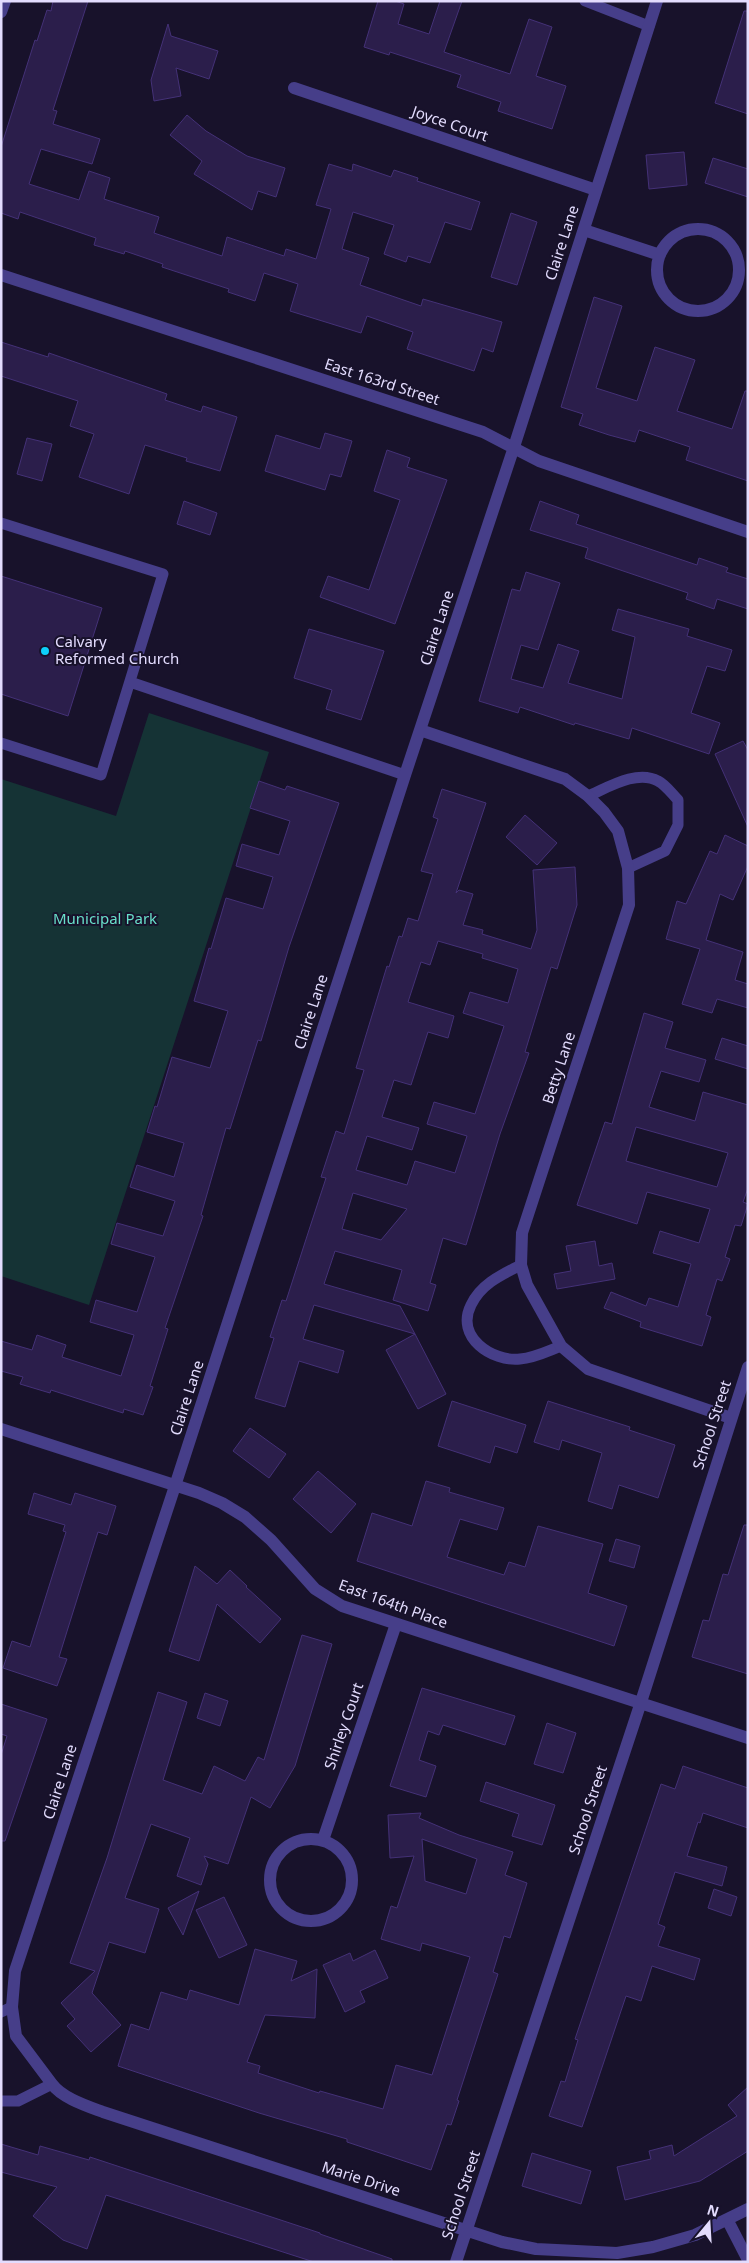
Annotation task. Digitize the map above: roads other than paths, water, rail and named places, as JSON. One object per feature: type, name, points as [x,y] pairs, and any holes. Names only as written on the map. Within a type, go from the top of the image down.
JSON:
[{"type":"street","points":[[1,12],[5,1]]},
{"type":"street","name":"Claire Lane","points":[[16,2036],[6,2009],[15,1971],[175,1486],[405,775],[513,450],[657,1]]},
{"type":"street","name":"Joyce Court","points":[[294,88],[596,190]]},
{"type":"street","points":[[584,230],[660,255]]},
{"type":"street","points":[[688,230],[714,233],[725,239],[733,250],[738,262],[739,275],[735,287],[728,298],[718,306],[694,311],[682,308],[671,301],[663,291],[658,280],[657,267],[660,255],[671,240],[688,230]]},
{"type":"street","name":"East 163rd Street","points":[[1,275],[483,432],[513,450],[538,461],[748,532]]},
{"type":"street","name":"Betty Lane","points":[[420,730],[565,780],[588,796],[604,812],[618,831],[628,868],[629,904],[522,1233],[521,1265],[527,1285],[561,1346],[588,1370],[731,1418]]},
{"type":"street","name":"School Street","points":[[456,2262],[641,1702],[748,1367]]},
{"type":"street","name":"East 164th Place","points":[[1,1429],[222,1503],[245,1517],[272,1540],[323,1595],[342,1606],[748,1738]]},
{"type":"street","name":"Shirley Court","points":[[323,1840],[396,1624]]},
{"type":"street","points":[[308,1838],[323,1840],[335,1845],[344,1854],[351,1866],[353,1879],[351,1892],[345,1904],[336,1914],[324,1920],[310,1922],[297,1919],[284,1912],[275,1902],[270,1888],[272,1867],[282,1849],[294,1841],[308,1838]]},
{"type":"street","name":"Marie Drive","points":[[16,2036],[55,2089],[103,2112],[502,2242],[536,2248],[617,2254],[653,2247],[695,2235],[728,2221],[748,2209]]},
{"type":"street","points":[[728,2221],[748,2260]]},
{"type":"lane","points":[[585,1],[649,26]]},
{"type":"lane","points":[[1,522],[163,574],[101,775],[1,743]]},
{"type":"lane","points":[[130,682],[405,775]]},
{"type":"lane","points":[[588,796],[633,778],[645,778],[658,781],[678,800],[678,825],[665,850],[628,868]]},
{"type":"lane","points":[[521,1265],[492,1280],[477,1295],[470,1307],[468,1318],[470,1332],[477,1344],[490,1354],[502,1358],[520,1359],[561,1346]]},
{"type":"lane","points":[[1,2101],[18,2100],[52,2084]]},
{"type":"place","name":"Calvary Reformed Church","points":[[45,651]]},
{"type":"park label","name":"Municipal Park","points":[[105,919]]}]
